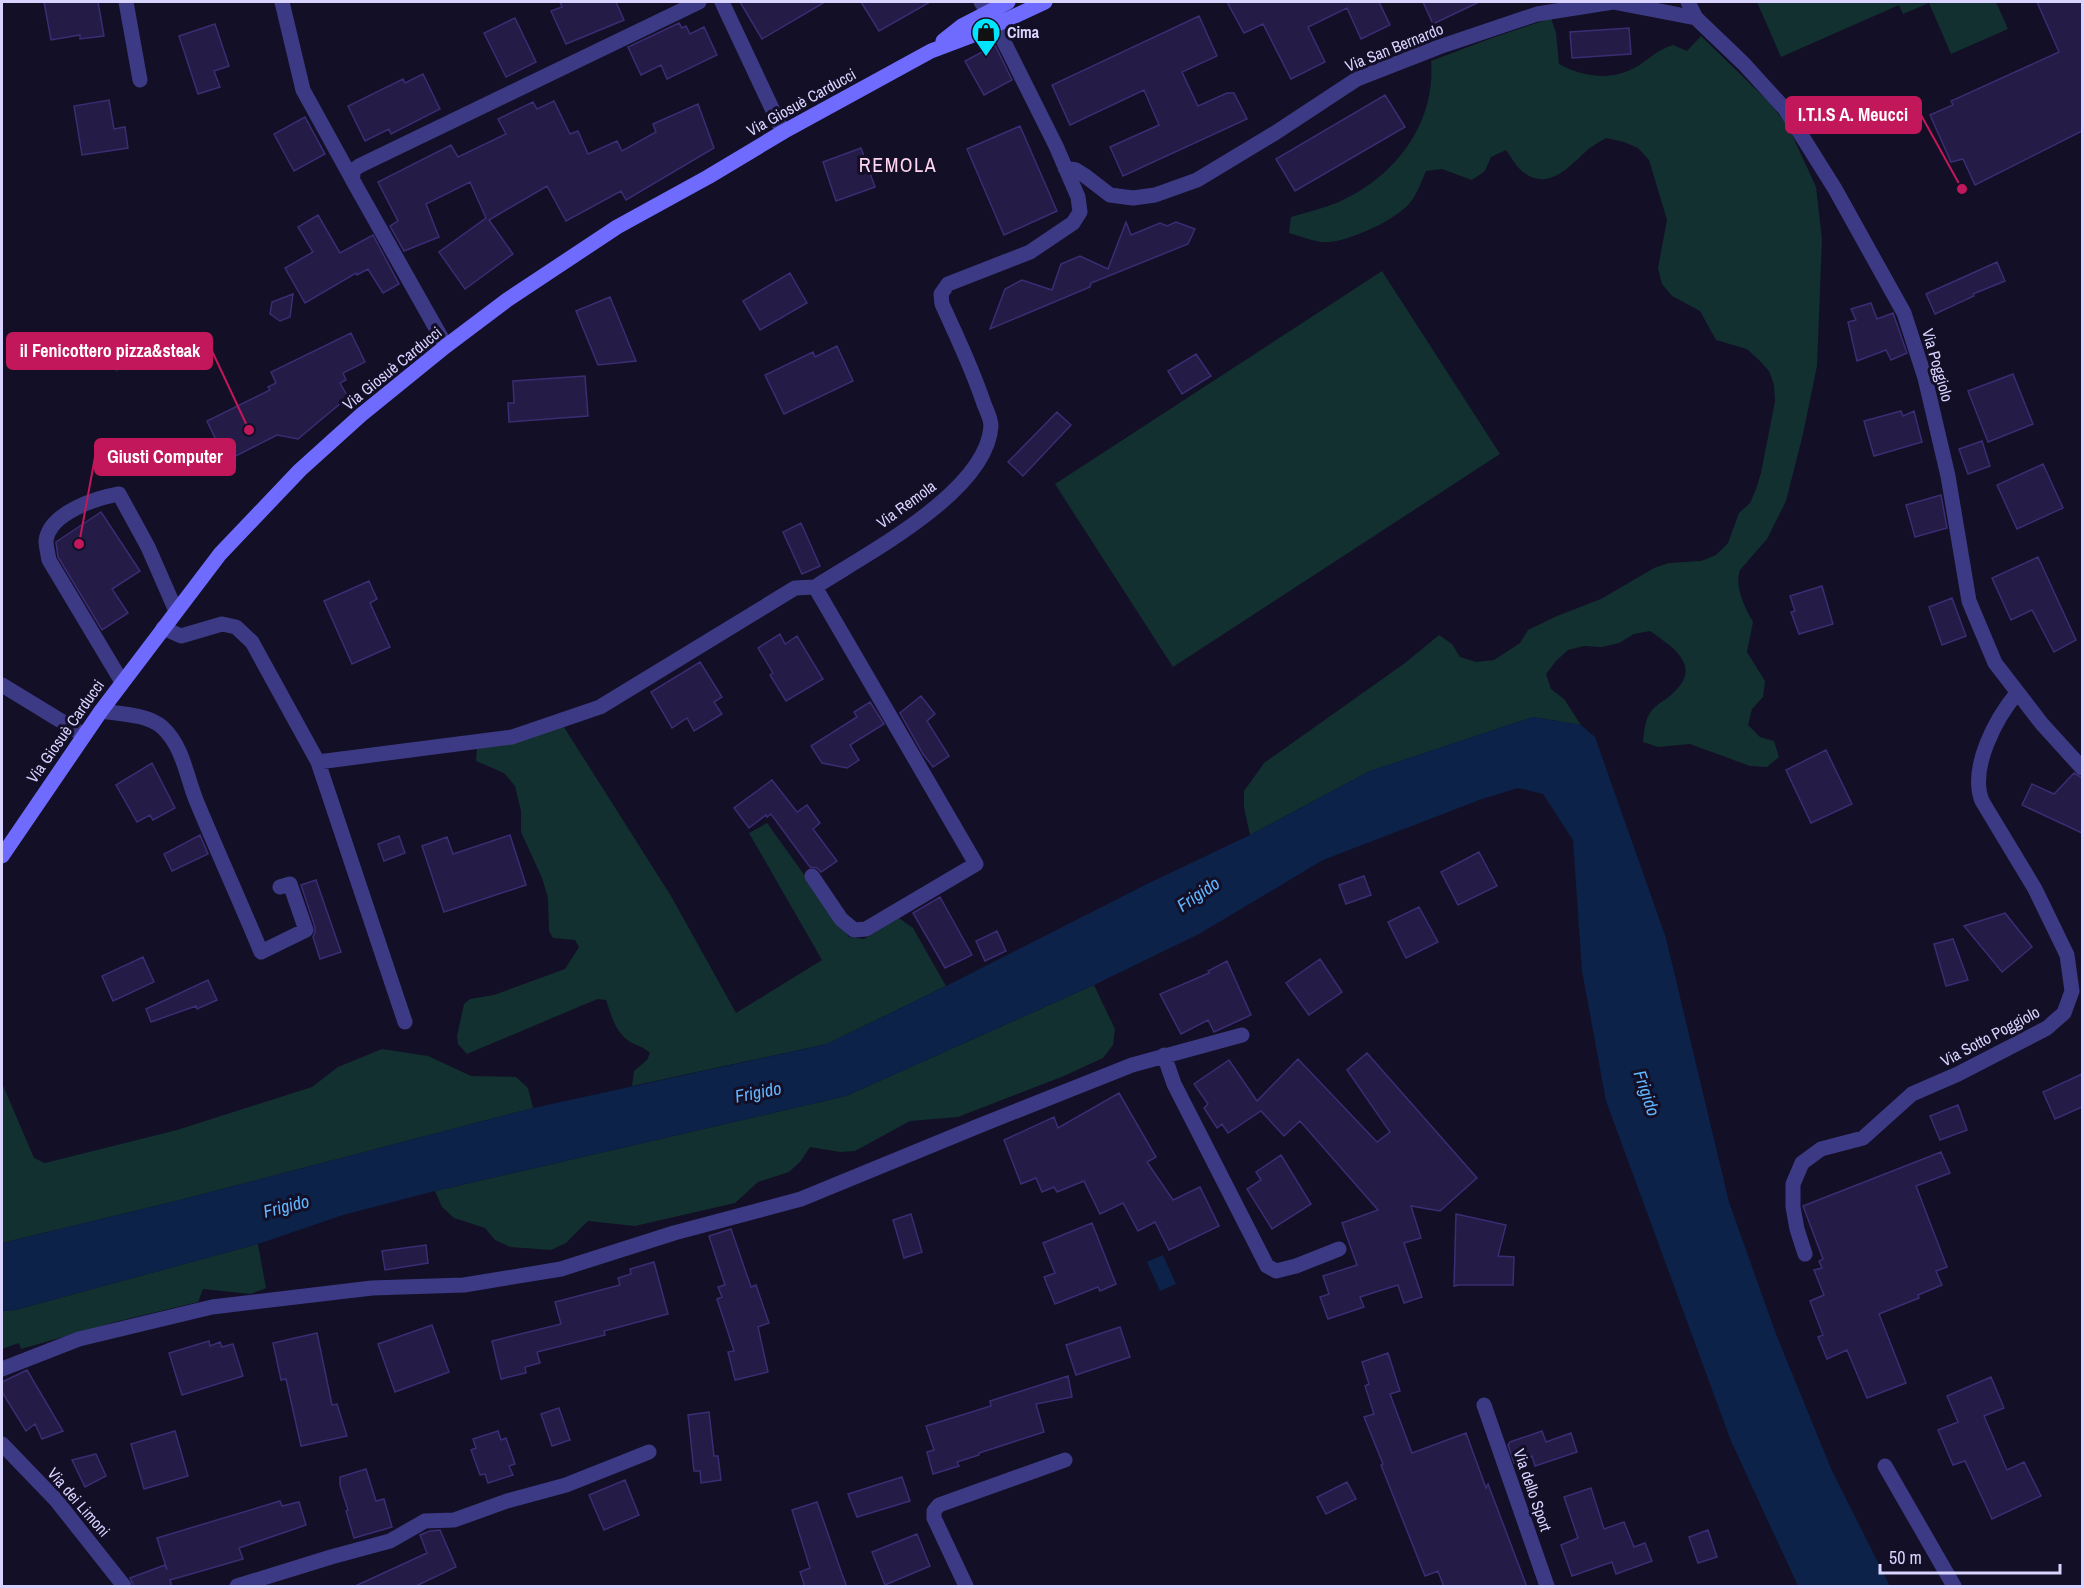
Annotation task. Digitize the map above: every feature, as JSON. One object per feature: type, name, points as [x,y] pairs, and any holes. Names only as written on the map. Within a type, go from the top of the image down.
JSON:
[{"type":"main road","name":"Via Giosuè Carducci","points":[[2,856],[101,711],[220,554],[300,470],[361,415],[507,300],[617,227],[708,177],[783,132],[932,51],[1008,2]]},
{"type":"main road","name":"Via Giosuè Carducci","points":[[989,13],[1045,2]]},
{"type":"street","points":[[126,2],[140,80]]},
{"type":"street","points":[[282,2],[303,90],[446,346]]},
{"type":"street","points":[[352,179],[354,170],[359,166],[699,2]]},
{"type":"street","points":[[722,2],[783,132]]},
{"type":"street","name":"Via San Bernardo","points":[[1065,168],[1076,170],[1110,195],[1133,198],[1155,195],[1197,180],[1275,134],[1357,79],[1440,47],[1537,14],[1613,2],[1696,18]]},
{"type":"street","name":"Via Poggiolo","points":[[1688,2],[1696,18],[1744,64],[1785,109],[1835,189],[1904,313],[1924,378],[1948,476],[1969,601],[1995,663],[2017,693],[2082,768]]},
{"type":"street","name":"Via Remola","points":[[815,587],[937,507],[960,486],[984,455],[991,424],[976,379],[942,304],[941,294],[948,284],[1030,252],[1073,224],[1080,212],[1078,197],[1030,90],[989,13]]},
{"type":"street","points":[[122,682],[49,560],[46,540],[55,520],[98,498],[119,494],[148,547],[176,611]]},
{"type":"street","points":[[318,762],[512,737],[600,707],[795,588],[815,587],[976,864],[867,929],[854,930],[841,918],[812,876]]},
{"type":"street","points":[[164,628],[181,636],[222,624],[236,627],[252,642],[318,762],[405,1022]]},
{"type":"street","points":[[2,685],[84,735]]},
{"type":"street","name":"Via Sotto Poggiolo","points":[[1805,1254],[1793,1207],[1793,1184],[1802,1163],[1821,1149],[1863,1138],[1912,1094],[1958,1074],[2047,1028],[2064,1013],[2072,991],[2067,955],[2035,889],[1982,801],[1978,790],[1980,769],[1991,734],[2005,708],[2017,693]]},
{"type":"street","points":[[101,711],[140,717],[160,725],[173,740],[261,952],[306,930],[290,884],[280,887]]},
{"type":"street","points":[[2,1369],[79,1339],[212,1307],[372,1288],[464,1285],[561,1269],[674,1233],[801,1199],[1132,1065],[1242,1035]]},
{"type":"street","points":[[1164,1055],[1174,1084],[1267,1266],[1276,1271],[1296,1266],[1339,1249]]},
{"type":"street","name":"Via dello Sport","points":[[1484,1405],[1547,1587]]},
{"type":"street","name":"Via dei Limoni","points":[[2,1444],[56,1500],[124,1587]]},
{"type":"street","points":[[237,1587],[390,1541],[425,1521],[454,1520],[566,1485],[649,1452]]},
{"type":"street","points":[[966,1587],[934,1518],[934,1510],[939,1505],[1065,1460]]},
{"type":"street","points":[[1885,1466],[1954,1587]]},
{"type":"green space","points":[[1757,2],[1996,2],[2008,29],[1951,54],[1929,3],[1903,14],[1899,5],[1781,57]]},
{"type":"green space","points":[[1551,18],[1556,33],[1559,64],[1576,72],[1595,76],[1623,73],[1673,45],[1687,51],[1701,36],[1770,103],[1789,128],[1816,187],[1822,239],[1817,366],[1786,501],[1767,539],[1740,570],[1738,583],[1741,597],[1753,622],[1747,652],[1765,681],[1763,697],[1752,709],[1748,725],[1760,737],[1774,741],[1779,757],[1767,767],[1750,766],[1690,744],[1658,747],[1643,742],[1645,725],[1650,713],[1674,692],[1682,682],[1685,673],[1685,665],[1681,657],[1650,631],[1634,634],[1619,643],[1602,647],[1584,646],[1568,650],[1546,674],[1551,689],[1564,699],[1581,725],[1533,717],[1370,771],[1250,835],[1244,807],[1244,791],[1264,763],[1405,663],[1439,635],[1452,644],[1460,657],[1476,662],[1494,660],[1520,643],[1528,630],[1601,599],[1654,568],[1669,563],[1701,561],[1716,555],[1728,543],[1739,513],[1750,503],[1756,489],[1775,401],[1774,385],[1769,371],[1747,349],[1716,340],[1700,311],[1672,296],[1662,284],[1658,268],[1667,220],[1649,160],[1638,148],[1606,138],[1590,148],[1560,174],[1542,179],[1533,178],[1523,172],[1506,150],[1491,157],[1485,171],[1472,180],[1442,169],[1426,171],[1416,193],[1406,207],[1384,222],[1356,235],[1331,242],[1321,242],[1289,233],[1291,217],[1339,202],[1378,178],[1394,163],[1408,146],[1419,127],[1427,106],[1431,84],[1431,61]]},
{"type":"green space","points":[[1382,271],[1500,454],[1173,667],[1055,484]]},
{"type":"green space","points":[[562,724],[671,896],[736,1013],[822,960],[749,833],[767,823],[849,937],[864,939],[899,918],[913,928],[946,986],[827,1044],[632,1086],[634,1071],[647,1060],[650,1053],[620,1033],[606,1000],[598,999],[467,1054],[458,1044],[457,1036],[464,1004],[470,999],[494,995],[565,969],[579,947],[575,940],[553,938],[549,931],[548,898],[542,878],[521,832],[521,811],[515,786],[504,773],[476,761],[477,748]]},
{"type":"green space","points":[[1094,985],[1115,1029],[1113,1045],[1103,1058],[1064,1076],[958,1117],[910,1121],[855,1151],[840,1152],[810,1147],[801,1161],[789,1172],[758,1182],[735,1203],[635,1226],[588,1221],[566,1243],[551,1250],[510,1247],[495,1240],[485,1228],[454,1218],[442,1207],[435,1191],[846,1096]]},
{"type":"green space","points":[[382,1049],[428,1056],[471,1076],[516,1077],[528,1088],[533,1108],[176,1201],[2,1243],[2,1083],[34,1158],[45,1163],[177,1130],[312,1087],[338,1067]]},
{"type":"green space","points":[[258,1244],[266,1288],[251,1294],[203,1289],[198,1302],[119,1321],[21,1349],[19,1343],[2,1349],[2,1311],[15,1310]]},
{"type":"water","points":[[148,332],[154,344],[148,347],[151,353],[116,372],[106,353]]},
{"type":"water","name":"Frigido","points":[[1533,717],[1581,725],[1595,737],[1666,938],[1729,1202],[1776,1334],[1832,1471],[1890,1586],[1798,1586],[1731,1441],[1606,1101],[1582,971],[1573,840],[1543,794],[1518,788],[1482,799],[1323,860],[1199,934],[1094,985],[846,1096],[435,1191],[343,1215],[258,1244],[15,1310],[2,1311],[2,1243],[176,1201],[533,1108],[827,1044],[1250,835],[1370,771]]},
{"type":"water","points":[[1163,1255],[1176,1284],[1160,1291],[1147,1262]]},
{"type":"building","points":[[44,2],[98,2],[104,36],[80,39],[80,35],[51,40]]},
{"type":"building","points":[[560,2],[616,2],[624,20],[566,44],[551,11],[562,7]]},
{"type":"building","points":[[740,2],[825,2],[762,39]]},
{"type":"building","points":[[861,2],[930,2],[879,31]]},
{"type":"building","points":[[1227,2],[1379,2],[1390,25],[1361,39],[1347,8],[1308,27],[1325,62],[1291,79],[1263,24],[1244,33]]},
{"type":"building","points":[[1423,2],[1479,2],[1433,24]]},
{"type":"building","points":[[2037,2],[2082,2],[2082,131],[1975,185],[1963,159],[1951,162],[1930,115],[1953,105],[1951,101],[2059,52]]},
{"type":"building","points":[[1199,16],[1217,56],[1182,72],[1198,106],[1227,93],[1234,93],[1247,119],[1123,176],[1110,147],[1159,125],[1144,90],[1070,125],[1052,85]]},
{"type":"building","points":[[515,18],[536,62],[506,77],[484,33]]},
{"type":"building","points":[[679,23],[682,28],[686,26],[690,34],[704,27],[717,55],[667,79],[661,65],[641,75],[628,47]]},
{"type":"building","points":[[215,24],[229,66],[214,71],[220,87],[198,94],[179,36]]},
{"type":"building","points":[[1629,28],[1631,54],[1572,58],[1570,32]]},
{"type":"building","points":[[995,45],[1012,80],[984,95],[965,61]]},
{"type":"building","points":[[423,74],[440,109],[391,134],[389,129],[365,141],[348,106],[403,79],[405,83]]},
{"type":"building","points":[[1385,95],[1405,127],[1295,191],[1276,159]]},
{"type":"building","points":[[109,100],[114,129],[125,127],[128,148],[82,155],[74,106]]},
{"type":"building","points":[[554,101],[570,134],[578,131],[588,154],[617,141],[622,151],[656,132],[653,124],[698,104],[714,148],[626,200],[621,191],[566,221],[547,186],[489,220],[513,254],[465,289],[439,252],[486,218],[470,182],[426,204],[439,237],[404,251],[390,226],[398,221],[378,182],[451,145],[458,157],[506,134],[498,119],[533,102],[537,109]]},
{"type":"building","points":[[305,117],[325,154],[294,171],[274,134]]},
{"type":"building","points":[[1020,126],[1057,211],[1004,235],[967,149]]},
{"type":"building","points":[[861,148],[875,187],[836,201],[823,162]]},
{"type":"building","points":[[318,215],[340,253],[373,235],[399,284],[383,293],[368,269],[357,275],[356,273],[305,303],[285,268],[313,252],[298,227]]},
{"type":"building","points":[[1126,222],[1131,235],[1160,223],[1167,226],[1176,222],[1195,229],[1188,244],[1091,283],[1090,287],[990,329],[1005,289],[1022,280],[1052,290],[1061,264],[1080,256],[1108,269]]},
{"type":"building","points":[[1997,262],[2005,281],[1973,294],[1974,296],[1935,314],[1926,294]]},
{"type":"building","points":[[790,273],[807,303],[760,330],[743,301]]},
{"type":"building","points":[[293,294],[290,317],[280,321],[270,314],[272,302]]},
{"type":"building","points":[[610,297],[636,361],[598,365],[576,311]]},
{"type":"building","points":[[1871,303],[1877,319],[1893,313],[1907,353],[1891,360],[1886,350],[1857,361],[1848,322],[1856,320],[1851,309]]},
{"type":"building","points":[[351,333],[365,362],[343,373],[346,380],[340,383],[348,397],[298,439],[277,435],[226,461],[207,421],[270,390],[268,387],[276,383],[271,372]]},
{"type":"building","points":[[837,346],[853,381],[784,414],[765,375],[813,352],[815,357]]},
{"type":"building","points":[[1196,354],[1211,376],[1182,394],[1168,371]]},
{"type":"building","points":[[2013,374],[2033,424],[1988,442],[1968,391]]},
{"type":"building","points":[[585,376],[588,416],[509,422],[508,403],[514,403],[513,381]]},
{"type":"building","points":[[1901,411],[1903,416],[1914,411],[1922,442],[1874,456],[1864,421]]},
{"type":"building","points":[[1057,412],[1071,425],[1023,476],[1008,462]]},
{"type":"building","points":[[1982,441],[1990,466],[1968,474],[1959,449]]},
{"type":"building","points":[[2043,464],[2063,508],[2017,529],[1997,485]]},
{"type":"building","points":[[1941,495],[1947,528],[1915,537],[1906,505]]},
{"type":"building","points":[[101,512],[140,571],[112,589],[128,613],[102,630],[58,557],[56,542]]},
{"type":"building","points":[[801,523],[820,566],[802,574],[783,532]]},
{"type":"building","points":[[2038,557],[2076,640],[2054,652],[2032,610],[2011,620],[1992,578]]},
{"type":"building","points":[[369,581],[377,599],[370,603],[390,647],[352,664],[324,601]]},
{"type":"building","points":[[1822,586],[1833,624],[1799,634],[1791,612],[1795,611],[1790,596]]},
{"type":"building","points":[[1952,598],[1966,636],[1942,645],[1929,607]]},
{"type":"building","points":[[780,634],[785,644],[797,636],[823,679],[786,701],[770,675],[773,673],[758,648]]},
{"type":"building","points":[[700,662],[722,697],[714,702],[722,714],[694,731],[687,718],[672,728],[651,692]]},
{"type":"building","points":[[921,696],[935,714],[927,721],[949,756],[933,767],[900,713]]},
{"type":"building","points":[[870,702],[884,724],[850,745],[859,760],[847,768],[822,763],[811,746],[857,717],[854,712]]},
{"type":"building","points":[[1826,750],[1852,804],[1811,823],[1786,770]]},
{"type":"building","points":[[152,763],[175,808],[153,820],[150,815],[137,822],[116,785]]},
{"type":"building","points":[[2074,773],[2082,778],[2082,833],[2022,805],[2032,784],[2054,794]]},
{"type":"building","points":[[772,780],[797,812],[807,805],[820,823],[813,829],[837,861],[821,872],[817,868],[810,867],[771,814],[767,817],[766,815],[749,828],[734,808]]},
{"type":"building","points":[[200,835],[208,854],[172,871],[164,854]]},
{"type":"building","points":[[510,835],[526,885],[444,912],[422,846],[447,837],[453,854]]},
{"type":"building","points":[[399,836],[405,853],[384,861],[378,844]]},
{"type":"building","points":[[1479,852],[1497,886],[1458,905],[1441,872]]},
{"type":"building","points":[[1364,876],[1371,895],[1346,904],[1339,885]]},
{"type":"building","points":[[316,880],[341,952],[320,959],[313,937],[315,927],[301,885]]},
{"type":"building","points":[[940,897],[972,955],[945,968],[913,913]]},
{"type":"building","points":[[1419,907],[1438,942],[1406,958],[1388,922]]},
{"type":"building","points":[[2005,913],[2032,947],[2002,972],[1964,926]]},
{"type":"building","points":[[997,931],[1006,951],[985,961],[976,941]]},
{"type":"building","points":[[1953,939],[1968,980],[1946,986],[1934,944]]},
{"type":"building","points":[[143,957],[154,982],[113,1001],[102,976]]},
{"type":"building","points":[[1320,959],[1342,992],[1309,1015],[1286,983]]},
{"type":"building","points":[[1227,961],[1251,1015],[1214,1032],[1208,1020],[1181,1034],[1160,994],[1209,973],[1208,971]]},
{"type":"building","points":[[208,980],[217,1000],[197,1009],[196,1006],[151,1022],[146,1009]]},
{"type":"building","points":[[1367,1053],[1477,1178],[1440,1211],[1411,1206],[1421,1238],[1404,1243],[1422,1297],[1404,1303],[1398,1285],[1360,1297],[1364,1307],[1328,1319],[1320,1297],[1329,1294],[1323,1276],[1357,1265],[1342,1223],[1378,1210],[1300,1121],[1284,1136],[1261,1111],[1228,1133],[1222,1124],[1217,1128],[1204,1108],[1208,1104],[1194,1084],[1229,1060],[1257,1101],[1298,1059],[1377,1142],[1390,1132],[1347,1070]]},
{"type":"building","points":[[2082,1074],[2082,1107],[2055,1119],[2043,1092]]},
{"type":"building","points":[[1119,1093],[1156,1157],[1147,1162],[1173,1200],[1200,1187],[1219,1226],[1169,1250],[1155,1222],[1138,1231],[1123,1203],[1100,1214],[1084,1181],[1057,1192],[1054,1187],[1042,1192],[1036,1178],[1021,1184],[1004,1140],[1054,1117],[1058,1128]]},
{"type":"building","points":[[1958,1105],[1967,1130],[1940,1140],[1930,1116]]},
{"type":"building","points":[[1941,1152],[1950,1173],[1916,1186],[1947,1267],[1936,1271],[1942,1285],[1918,1295],[1919,1298],[1879,1314],[1906,1383],[1867,1398],[1847,1350],[1827,1359],[1818,1337],[1823,1335],[1810,1301],[1824,1295],[1814,1270],[1822,1268],[1819,1261],[1823,1259],[1803,1206]]},
{"type":"building","points":[[1281,1155],[1311,1204],[1272,1229],[1247,1189],[1261,1180],[1256,1172]]},
{"type":"building","points":[[911,1214],[922,1252],[904,1258],[893,1220]]},
{"type":"building","points":[[1456,1214],[1506,1225],[1498,1256],[1514,1257],[1513,1285],[1454,1286]]},
{"type":"building","points":[[1092,1223],[1116,1284],[1100,1291],[1098,1287],[1055,1304],[1044,1277],[1055,1273],[1043,1243]]},
{"type":"building","points":[[731,1229],[751,1287],[756,1285],[769,1323],[758,1327],[768,1372],[735,1380],[728,1352],[734,1351],[717,1299],[722,1297],[718,1287],[725,1285],[709,1236]]},
{"type":"building","points":[[426,1245],[428,1263],[385,1270],[382,1251]]},
{"type":"building","points":[[654,1262],[668,1314],[604,1331],[605,1335],[537,1352],[540,1363],[525,1367],[526,1373],[501,1379],[492,1341],[561,1324],[555,1302],[620,1285],[618,1278],[631,1274],[630,1269]]},
{"type":"building","points":[[432,1325],[449,1372],[395,1392],[378,1344]]},
{"type":"building","points":[[1120,1327],[1130,1357],[1076,1375],[1066,1345]]},
{"type":"building","points":[[317,1333],[332,1405],[337,1404],[347,1436],[301,1446],[286,1379],[281,1380],[273,1343]]},
{"type":"building","points":[[209,1341],[210,1346],[220,1342],[222,1347],[233,1344],[243,1376],[182,1395],[169,1353]]},
{"type":"building","points":[[1388,1353],[1400,1391],[1390,1394],[1412,1453],[1466,1433],[1527,1587],[1444,1587],[1438,1571],[1425,1576],[1364,1417],[1374,1414],[1365,1386],[1369,1384],[1362,1362]]},
{"type":"building","points":[[27,1370],[63,1431],[42,1439],[35,1424],[26,1431],[2,1392],[2,1382]]},
{"type":"building","points":[[1068,1376],[1072,1397],[1036,1404],[1044,1432],[979,1453],[979,1455],[957,1462],[959,1466],[933,1474],[927,1452],[934,1450],[926,1426],[991,1406],[990,1401]]},
{"type":"building","points":[[1991,1377],[2004,1408],[1984,1416],[2007,1470],[2024,1462],[2041,1496],[1992,1519],[1965,1461],[1953,1465],[1938,1430],[1958,1422],[1947,1396]]},
{"type":"building","points":[[559,1408],[570,1440],[552,1446],[541,1414]]},
{"type":"building","points":[[709,1412],[714,1456],[718,1456],[721,1480],[701,1483],[700,1471],[694,1471],[688,1415]]},
{"type":"building","points":[[175,1431],[188,1476],[144,1489],[131,1444]]},
{"type":"building","points":[[498,1431],[501,1440],[506,1438],[515,1464],[509,1466],[513,1475],[488,1483],[485,1474],[480,1475],[471,1450],[476,1448],[473,1439]]},
{"type":"building","points":[[1542,1431],[1546,1442],[1571,1433],[1577,1452],[1535,1466],[1532,1456],[1514,1463],[1508,1445],[1510,1442]]},
{"type":"building","points":[[96,1454],[106,1476],[85,1487],[72,1460]]},
{"type":"building","points":[[366,1469],[376,1501],[384,1499],[392,1527],[354,1538],[340,1477]]},
{"type":"building","points":[[902,1477],[910,1501],[857,1517],[848,1494]]},
{"type":"building","points":[[625,1480],[639,1515],[604,1530],[589,1495]]},
{"type":"building","points":[[1347,1482],[1356,1499],[1326,1514],[1317,1497]]},
{"type":"building","points":[[1591,1488],[1604,1529],[1624,1522],[1634,1547],[1645,1543],[1652,1561],[1616,1574],[1612,1562],[1572,1576],[1561,1545],[1578,1538],[1564,1497]]},
{"type":"building","points":[[280,1501],[282,1506],[299,1502],[306,1525],[239,1548],[243,1559],[170,1580],[172,1587],[134,1587],[130,1578],[165,1565],[167,1570],[157,1538]]},
{"type":"building","points":[[817,1502],[847,1587],[805,1587],[800,1572],[810,1568],[792,1510]]},
{"type":"building","points":[[440,1530],[456,1567],[414,1587],[353,1587],[427,1553],[420,1535]]},
{"type":"building","points":[[1708,1530],[1717,1557],[1698,1563],[1689,1537]]},
{"type":"building","points":[[917,1534],[930,1566],[885,1585],[872,1552]]},
{"type":"place","name":"Cima","points":[[986,58]]},
{"type":"place","name":"I.T.I.S A. Meucci","points":[[1962,189]]},
{"type":"place","name":"il Fenicottero pizza&steak","points":[[249,430]]},
{"type":"place","name":"Giusti Computer","points":[[79,544]]},
{"type":"district","name":"REMOLA","points":[[898,164]]}]
